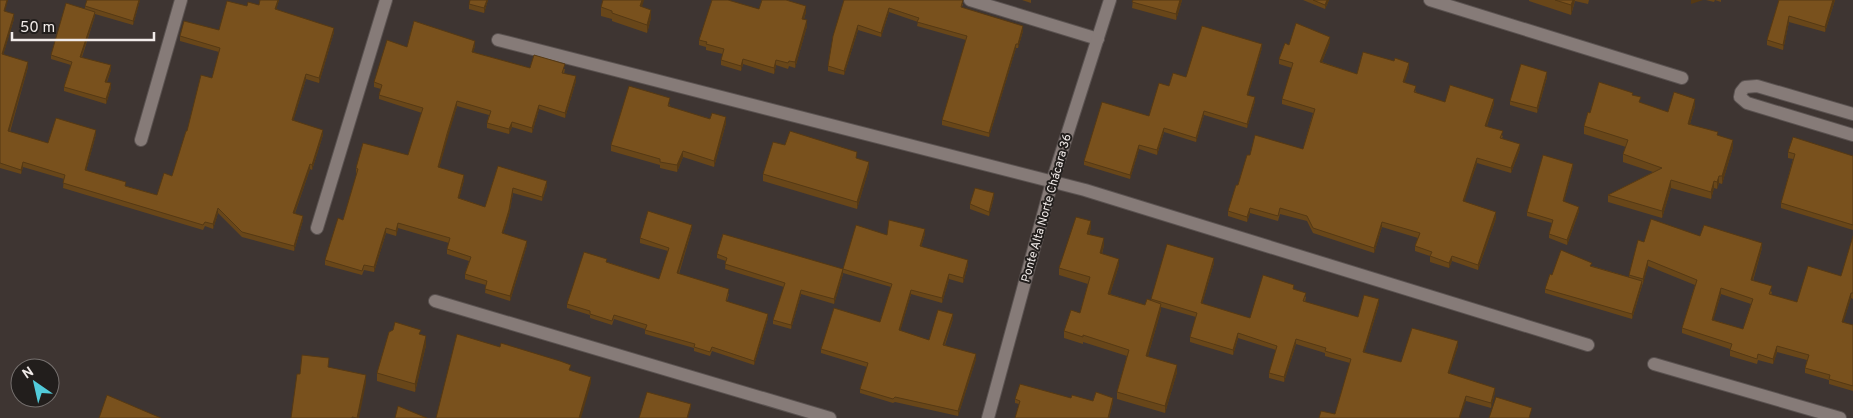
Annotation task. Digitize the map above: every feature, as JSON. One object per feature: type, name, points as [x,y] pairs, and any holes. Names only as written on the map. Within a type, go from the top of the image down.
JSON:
[{"type":"street","points":[[141,140],[181,0]]},
{"type":"street","points":[[317,228],[386,0]]},
{"type":"street","points":[[970,0],[1098,39]]},
{"type":"street","name":"Ponte Alta Norte Chácara 36","points":[[988,418],[1052,182],[1110,0]]},
{"type":"street","points":[[1430,0],[1682,78]]},
{"type":"street","points":[[498,40],[1085,190],[1588,345]]},
{"type":"street","points":[[1853,114],[1757,86],[1745,87],[1740,96],[1747,103],[1853,135]]},
{"type":"street","points":[[435,301],[830,418]]},
{"type":"street","points":[[1654,364],[1840,418]]},
{"type":"building","points":[[0,0],[7,0],[4,11],[14,14],[2,54],[28,62],[8,131],[48,143],[56,118],[96,130],[85,170],[126,182],[125,186],[157,195],[164,173],[172,176],[187,131],[201,75],[212,78],[220,48],[180,36],[184,21],[219,30],[227,1],[247,6],[248,2],[259,5],[260,0],[278,0],[275,9],[334,28],[319,78],[306,74],[292,120],[323,130],[312,165],[310,164],[293,213],[303,216],[294,246],[242,232],[218,208],[213,224],[205,222],[203,225],[63,183],[65,175],[23,162],[21,170],[0,163]]},
{"type":"building","points":[[87,0],[139,0],[133,21],[85,6]]},
{"type":"building","points":[[470,0],[487,0],[484,8],[469,4]]},
{"type":"building","points":[[603,0],[642,0],[640,6],[651,10],[647,25],[612,13],[612,11],[601,7]]},
{"type":"building","points":[[712,0],[728,0],[759,9],[762,0],[786,0],[806,6],[802,19],[807,20],[795,62],[789,61],[788,63],[776,60],[774,68],[743,59],[741,66],[721,60],[724,49],[699,40]]},
{"type":"building","points":[[844,0],[963,0],[961,7],[1023,26],[989,133],[942,120],[967,36],[917,22],[919,18],[889,8],[881,33],[858,25],[844,71],[828,66],[833,36]]},
{"type":"building","points":[[1133,0],[1180,0],[1176,14],[1132,2]]},
{"type":"building","points":[[1313,0],[1327,0],[1325,5]]},
{"type":"building","points":[[1555,0],[1573,0],[1571,5]]},
{"type":"building","points":[[1779,0],[1833,0],[1825,27],[1789,16],[1783,45],[1767,40]]},
{"type":"building","points":[[66,3],[95,12],[80,57],[111,65],[105,82],[111,83],[106,99],[64,87],[72,62],[51,55]]},
{"type":"building","points":[[414,21],[475,41],[472,52],[530,68],[534,55],[565,64],[562,73],[576,76],[565,113],[539,105],[532,128],[512,122],[509,129],[487,123],[491,111],[457,101],[447,134],[438,167],[464,175],[458,198],[485,207],[498,166],[547,181],[542,197],[513,188],[502,233],[527,241],[510,296],[485,289],[487,281],[465,274],[471,257],[447,249],[450,238],[398,223],[396,231],[386,228],[374,267],[364,265],[362,271],[325,260],[338,218],[343,220],[358,169],[356,168],[363,143],[408,155],[423,108],[379,95],[382,85],[374,82],[387,40],[407,47]]},
{"type":"building","points":[[1296,23],[1330,37],[1320,62],[1357,74],[1363,52],[1394,61],[1395,58],[1409,63],[1403,82],[1416,86],[1414,92],[1445,102],[1450,85],[1494,99],[1485,126],[1503,131],[1500,138],[1520,144],[1511,168],[1477,158],[1463,201],[1496,212],[1478,265],[1452,256],[1449,263],[1430,256],[1432,252],[1415,246],[1420,233],[1382,222],[1374,248],[1313,228],[1307,216],[1280,208],[1278,216],[1250,208],[1247,217],[1228,211],[1247,155],[1250,155],[1255,135],[1303,149],[1315,109],[1282,99],[1293,63],[1279,59],[1285,43],[1289,45]]},
{"type":"building","points":[[1202,26],[1262,44],[1247,95],[1255,97],[1247,124],[1204,111],[1196,138],[1164,128],[1157,150],[1139,145],[1130,175],[1084,161],[1102,102],[1149,116],[1159,83],[1169,86],[1173,73],[1186,77]]},
{"type":"building","points":[[1521,64],[1547,72],[1537,108],[1510,101]]},
{"type":"building","points":[[1599,82],[1633,93],[1632,95],[1641,97],[1639,102],[1668,112],[1674,92],[1695,99],[1688,124],[1718,132],[1717,135],[1733,140],[1722,176],[1719,176],[1717,182],[1714,181],[1711,192],[1671,180],[1662,211],[1608,195],[1662,168],[1623,154],[1628,140],[1584,126]]},
{"type":"building","points":[[629,86],[670,98],[668,106],[710,119],[712,113],[726,117],[714,161],[683,151],[677,165],[660,162],[660,159],[611,145]]},
{"type":"building","points":[[790,131],[857,152],[856,158],[869,162],[857,202],[763,174],[773,142],[785,145]]},
{"type":"building","points":[[1793,137],[1853,156],[1853,225],[1781,203],[1795,154],[1788,152]]},
{"type":"building","points":[[1543,155],[1573,164],[1563,201],[1579,207],[1567,240],[1549,234],[1553,220],[1527,212]]},
{"type":"building","points":[[975,188],[994,193],[989,212],[970,204]]},
{"type":"building","points":[[648,211],[692,225],[677,273],[729,289],[726,301],[768,314],[754,361],[712,347],[710,352],[694,347],[695,344],[645,330],[647,325],[614,315],[612,321],[590,314],[590,311],[567,304],[584,252],[607,259],[606,262],[659,279],[669,248],[640,238]]},
{"type":"building","points":[[1076,217],[1091,221],[1087,234],[1104,238],[1100,253],[1119,259],[1108,294],[1145,305],[1147,299],[1161,304],[1146,356],[1177,365],[1165,406],[1117,392],[1129,350],[1064,331],[1071,310],[1080,313],[1090,277],[1059,268]]},
{"type":"building","points":[[1651,219],[1700,236],[1704,225],[1762,243],[1751,280],[1772,286],[1769,294],[1797,302],[1808,266],[1841,276],[1853,236],[1853,293],[1851,293],[1842,322],[1853,325],[1853,386],[1829,379],[1830,375],[1805,368],[1809,355],[1777,346],[1773,359],[1758,354],[1757,359],[1730,350],[1732,344],[1682,328],[1697,280],[1648,260],[1643,279],[1629,275],[1638,240],[1644,242]],"holes":[[[1721,288],[1753,299],[1743,329],[1712,320]]]},
{"type":"building","points":[[889,220],[925,229],[920,246],[968,260],[963,278],[949,274],[942,298],[911,290],[899,330],[929,340],[938,310],[953,314],[943,345],[976,354],[958,411],[895,397],[893,399],[860,389],[868,363],[821,349],[834,308],[880,322],[892,284],[843,269],[856,225],[887,235]]},
{"type":"building","points":[[723,234],[843,269],[834,299],[801,290],[791,325],[773,320],[785,283],[725,264],[727,258],[717,254]]},
{"type":"building","points":[[1167,244],[1214,258],[1201,303],[1250,318],[1263,275],[1294,285],[1293,289],[1306,293],[1303,301],[1358,317],[1364,295],[1379,299],[1363,352],[1401,362],[1412,328],[1458,341],[1448,373],[1495,388],[1491,403],[1466,396],[1459,418],[1319,418],[1321,411],[1335,414],[1351,359],[1325,351],[1326,348],[1296,339],[1284,377],[1269,373],[1277,346],[1238,333],[1233,350],[1190,337],[1197,313],[1151,299]]},
{"type":"building","points":[[1561,250],[1592,263],[1590,266],[1642,281],[1632,314],[1545,289]]},
{"type":"building","points":[[395,322],[421,330],[419,334],[426,336],[415,384],[377,373],[389,332],[393,330]]},
{"type":"building","points":[[457,334],[500,347],[501,343],[560,361],[571,365],[569,370],[591,377],[579,418],[436,418]]},
{"type":"building","points":[[302,355],[329,358],[328,367],[366,375],[357,418],[291,418],[297,374],[300,374]]},
{"type":"building","points":[[1020,384],[1071,398],[1072,395],[1093,401],[1096,392],[1113,398],[1108,418],[1015,418],[1020,401],[1015,399]]},
{"type":"building","points":[[647,392],[691,404],[687,418],[639,418]]},
{"type":"building","points":[[107,395],[161,418],[99,418]]},
{"type":"building","points":[[1496,397],[1532,408],[1529,418],[1489,418]]},
{"type":"building","points":[[398,406],[427,418],[395,418]]}]
